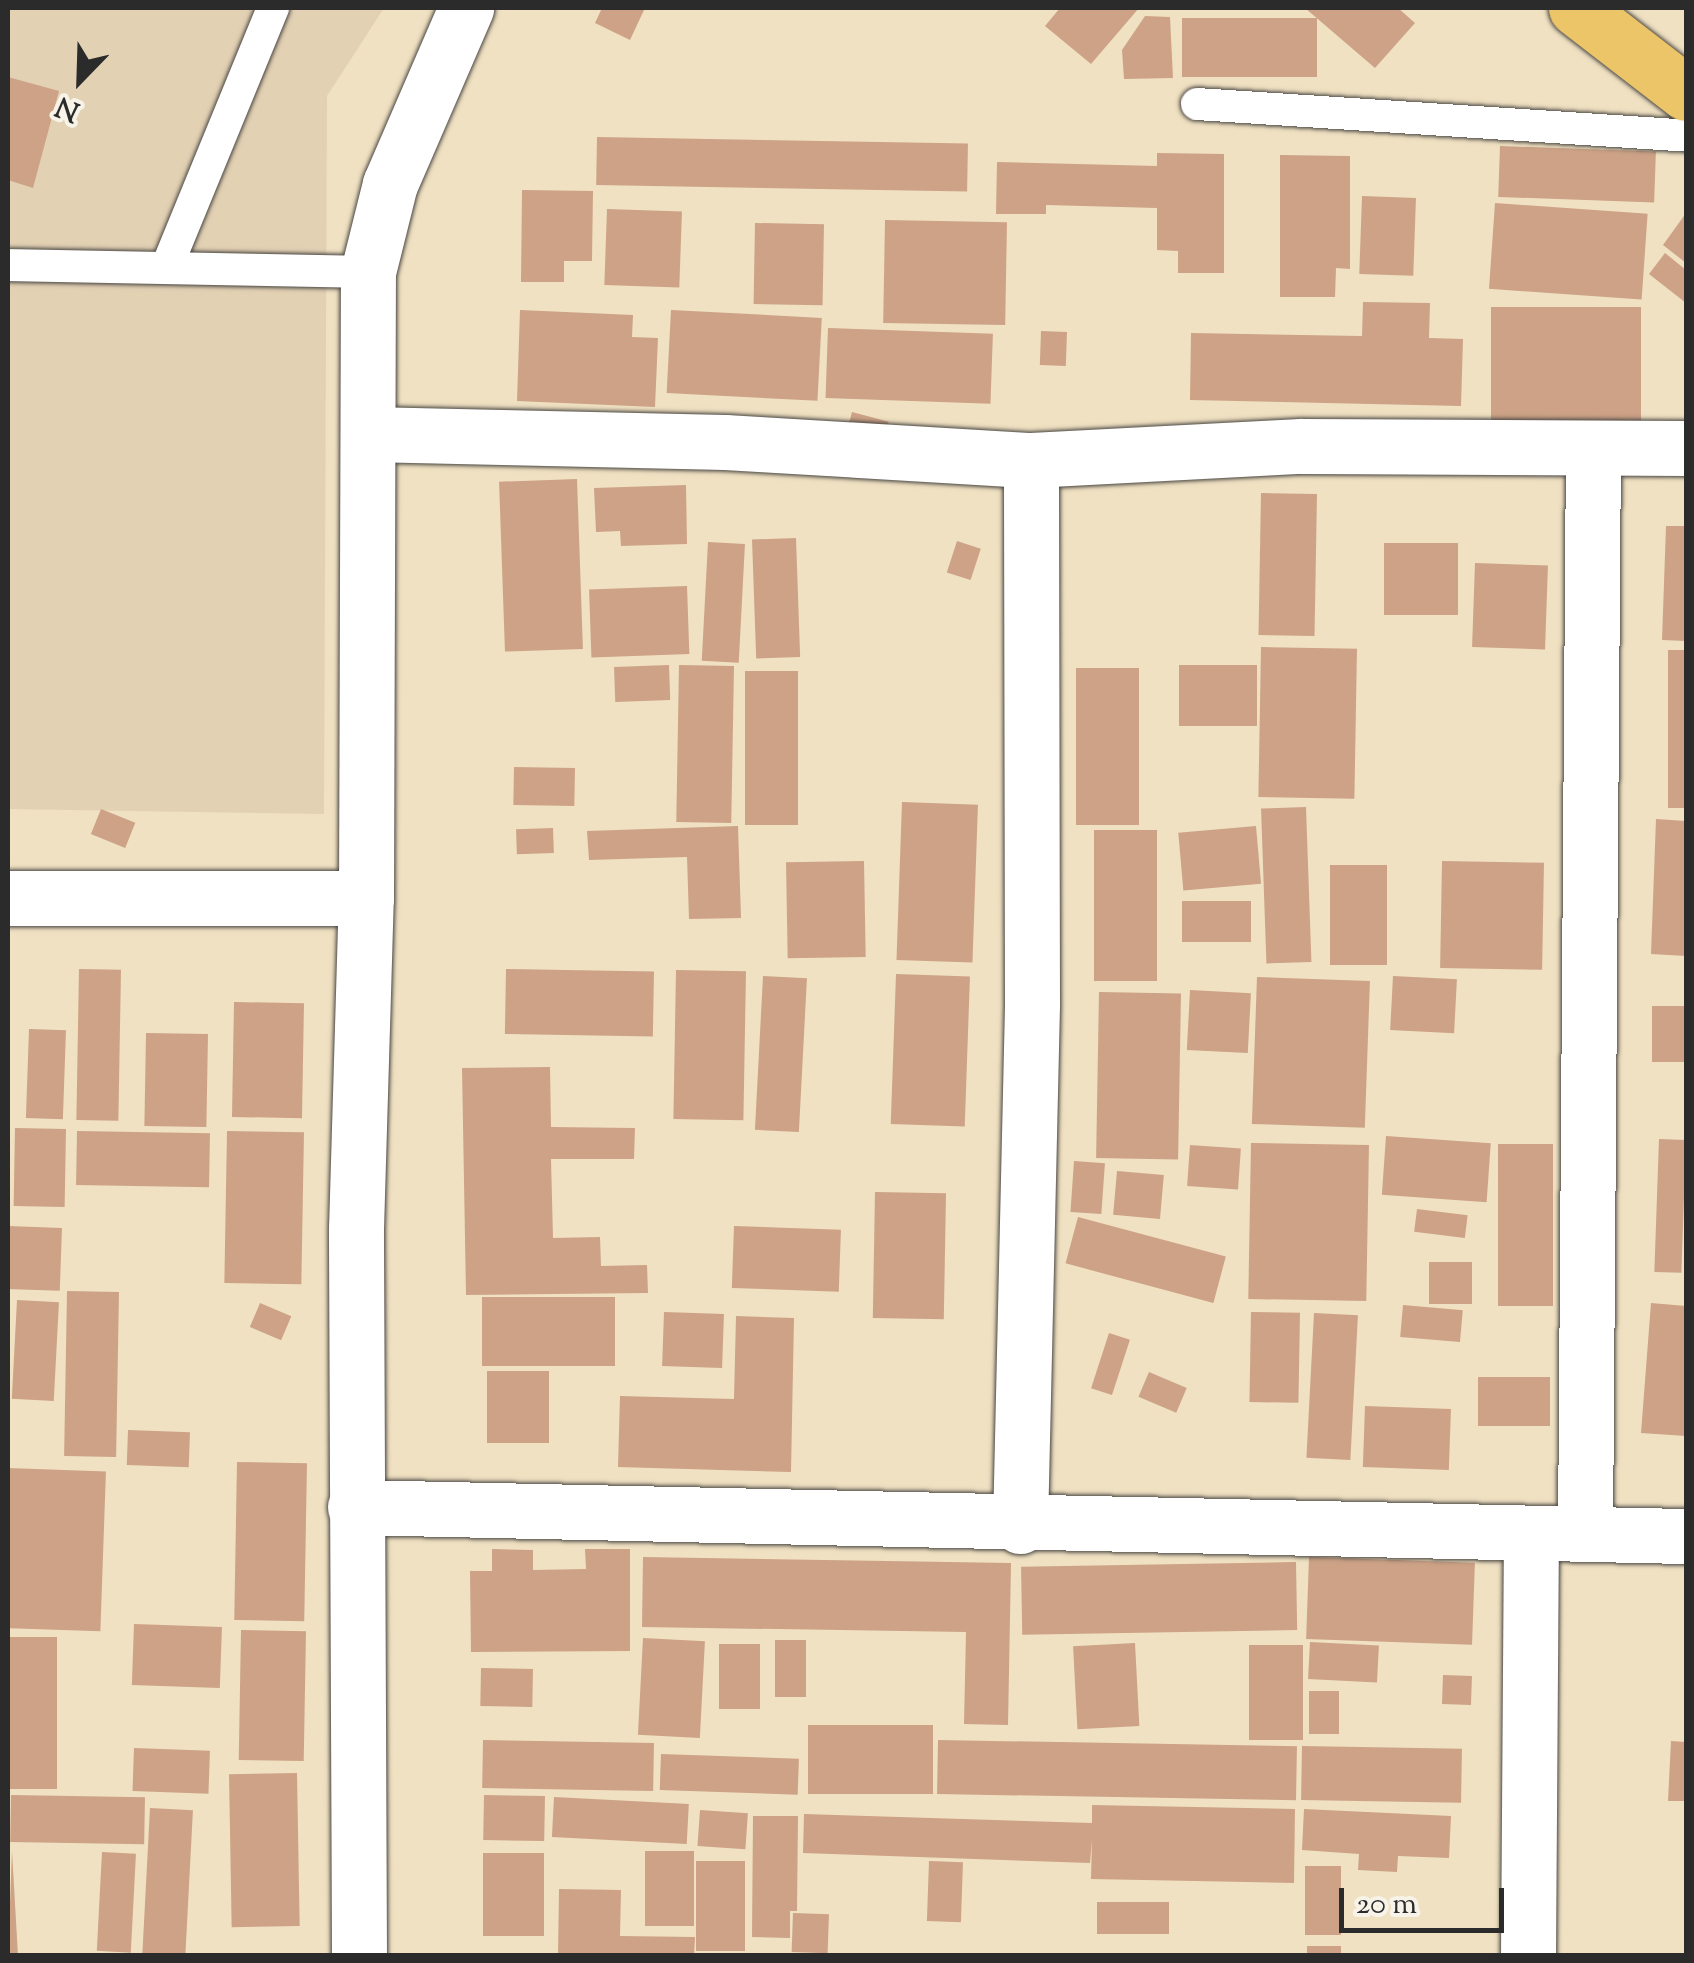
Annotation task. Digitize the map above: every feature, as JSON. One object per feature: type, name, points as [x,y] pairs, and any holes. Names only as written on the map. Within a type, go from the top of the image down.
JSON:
[{"type":"main road","points":[[1576,8],[1686,93]]},
{"type":"street","points":[[359,1956],[355,1507],[366,898],[368,272],[390,184],[466,8]]},
{"type":"street","points":[[368,434],[725,442],[1030,460],[1301,446],[1686,448]]},
{"type":"street","points":[[1585,1534],[1594,449]]},
{"type":"street","points":[[1020,1526],[1032,1004],[1030,460]]},
{"type":"street","points":[[8,898],[366,898]]},
{"type":"street","points":[[355,1507],[1020,1526],[1686,1536]]},
{"type":"street","points":[[1528,1956],[1531,1533]]},
{"type":"lane","points":[[168,264],[273,8]]},
{"type":"lane","points":[[1196,104],[1686,136]]},
{"type":"lane","points":[[8,265],[168,264],[368,272]]},
{"type":"shaded area","points":[[8,8],[384,8],[327,96],[324,814],[8,809]]},
{"type":"building","points":[[602,8],[644,10],[630,40],[595,23]]},
{"type":"building","points":[[1060,8],[1139,8],[1091,64],[1045,26]]},
{"type":"building","points":[[1305,8],[1398,8],[1415,23],[1375,68]]},
{"type":"building","points":[[1145,16],[1170,17],[1173,78],[1124,79],[1122,50]]},
{"type":"building","points":[[1182,18],[1317,18],[1317,77],[1182,77]]},
{"type":"building","points":[[8,77],[59,91],[33,188],[8,180]]},
{"type":"building","points":[[597,137],[968,143],[967,191],[596,185]]},
{"type":"building","points":[[1500,146],[1656,151],[1654,202],[1498,197]]},
{"type":"building","points":[[1157,153],[1224,154],[1224,273],[1178,273],[1178,251],[1157,250],[1157,208],[1046,205],[1046,214],[996,214],[997,162],[1157,166]]},
{"type":"building","points":[[1280,155],[1350,156],[1350,269],[1336,268],[1335,297],[1280,297]]},
{"type":"building","points":[[522,190],[593,191],[592,261],[564,261],[564,282],[521,282]]},
{"type":"building","points":[[1362,196],[1416,198],[1413,276],[1359,274]]},
{"type":"building","points":[[1495,203],[1648,214],[1642,299],[1489,289]]},
{"type":"building","points":[[607,209],[682,212],[679,288],[604,285]]},
{"type":"building","points":[[1686,213],[1686,263],[1663,245]]},
{"type":"building","points":[[885,220],[1007,222],[1005,325],[883,323]]},
{"type":"building","points":[[755,223],[824,224],[823,305],[754,304]]},
{"type":"building","points":[[1665,253],[1686,270],[1686,303],[1649,274]]},
{"type":"building","points":[[1363,302],[1430,303],[1429,338],[1463,339],[1461,406],[1190,400],[1191,333],[1362,336]]},
{"type":"building","points":[[1491,307],[1641,307],[1641,428],[1491,428]]},
{"type":"building","points":[[520,310],[633,315],[632,337],[658,338],[655,407],[517,401]]},
{"type":"building","points":[[671,310],[822,318],[817,401],[667,393]]},
{"type":"building","points":[[828,328],[993,334],[990,404],[826,398]]},
{"type":"building","points":[[1041,331],[1067,332],[1066,366],[1040,365]]},
{"type":"building","points":[[852,412],[889,422],[882,446],[846,436]]},
{"type":"building","points":[[577,479],[583,649],[505,652],[499,482]]},
{"type":"building","points":[[686,485],[687,544],[621,546],[620,531],[596,532],[594,488]]},
{"type":"building","points":[[1261,493],[1317,494],[1315,636],[1259,635]]},
{"type":"building","points":[[1666,526],[1686,526],[1686,641],[1662,640]]},
{"type":"building","points":[[796,538],[800,657],[756,658],[752,540]]},
{"type":"building","points":[[957,541],[981,549],[971,580],[947,572]]},
{"type":"building","points":[[708,542],[745,544],[739,663],[702,661]]},
{"type":"building","points":[[1384,543],[1458,543],[1458,615],[1384,615]]},
{"type":"building","points":[[1475,563],[1548,566],[1545,649],[1472,647]]},
{"type":"building","points":[[687,586],[689,654],[591,657],[589,589]]},
{"type":"building","points":[[1261,647],[1357,649],[1354,799],[1258,797]]},
{"type":"building","points":[[1668,650],[1686,650],[1686,808],[1668,808]]},
{"type":"building","points":[[669,665],[670,700],[615,702],[614,667]]},
{"type":"building","points":[[679,665],[734,666],[731,823],[676,822]]},
{"type":"building","points":[[1179,665],[1257,665],[1257,726],[1179,726]]},
{"type":"building","points":[[1076,668],[1139,668],[1139,825],[1076,825]]},
{"type":"building","points":[[745,671],[798,671],[798,825],[745,825]]},
{"type":"building","points":[[514,767],[575,768],[574,806],[513,805]]},
{"type":"building","points":[[902,802],[978,805],[972,963],[896,960]]},
{"type":"building","points":[[1306,807],[1311,962],[1266,963],[1261,809]]},
{"type":"building","points":[[101,809],[135,823],[125,848],[91,834]]},
{"type":"building","points":[[1656,819],[1686,821],[1686,956],[1651,954]]},
{"type":"building","points":[[738,826],[741,918],[689,919],[687,857],[589,860],[587,831]]},
{"type":"building","points":[[1256,826],[1261,884],[1183,891],[1178,833]]},
{"type":"building","points":[[553,828],[554,853],[517,854],[516,829]]},
{"type":"building","points":[[1094,830],[1157,830],[1157,981],[1094,981]]},
{"type":"building","points":[[864,861],[866,957],[788,958],[786,862]]},
{"type":"building","points":[[1442,861],[1544,863],[1542,970],[1440,968]]},
{"type":"building","points":[[1330,865],[1387,865],[1387,965],[1330,965]]},
{"type":"building","points":[[1182,901],[1251,901],[1251,942],[1182,942]]},
{"type":"building","points":[[79,969],[121,970],[118,1121],[76,1120]]},
{"type":"building","points":[[506,969],[654,972],[653,1037],[505,1034]]},
{"type":"building","points":[[676,970],[746,971],[743,1120],[673,1119]]},
{"type":"building","points":[[896,974],[970,977],[965,1126],[891,1124]]},
{"type":"building","points":[[763,976],[807,978],[799,1132],[755,1130]]},
{"type":"building","points":[[1393,976],[1457,979],[1454,1033],[1390,1030]]},
{"type":"building","points":[[1257,977],[1370,981],[1365,1128],[1252,1124]]},
{"type":"building","points":[[1190,990],[1251,993],[1248,1053],[1187,1050]]},
{"type":"building","points":[[1099,992],[1181,993],[1178,1159],[1096,1158]]},
{"type":"building","points":[[234,1002],[304,1003],[302,1118],[232,1117]]},
{"type":"building","points":[[1652,1006],[1686,1006],[1686,1062],[1652,1062]]},
{"type":"building","points":[[29,1029],[66,1030],[63,1119],[26,1118]]},
{"type":"building","points":[[146,1033],[208,1034],[206,1127],[144,1126]]},
{"type":"building","points":[[550,1067],[551,1127],[635,1128],[634,1159],[551,1159],[553,1238],[600,1237],[601,1266],[647,1265],[648,1293],[466,1295],[462,1068]]},
{"type":"building","points":[[15,1128],[66,1129],[65,1207],[14,1206]]},
{"type":"building","points":[[77,1131],[210,1133],[209,1187],[76,1185]]},
{"type":"building","points":[[227,1131],[304,1132],[301,1284],[224,1283]]},
{"type":"building","points":[[1386,1136],[1491,1143],[1487,1202],[1382,1195]]},
{"type":"building","points":[[1659,1139],[1686,1140],[1681,1273],[1654,1272]]},
{"type":"building","points":[[1251,1143],[1369,1145],[1366,1301],[1248,1299]]},
{"type":"building","points":[[1498,1144],[1553,1144],[1553,1306],[1498,1306]]},
{"type":"building","points":[[1190,1145],[1241,1149],[1238,1189],[1187,1186]]},
{"type":"building","points":[[1074,1161],[1105,1163],[1101,1214],[1070,1212]]},
{"type":"building","points":[[1117,1171],[1164,1175],[1160,1219],[1113,1215]]},
{"type":"building","points":[[875,1192],[946,1193],[944,1319],[873,1318]]},
{"type":"building","points":[[1417,1209],[1468,1215],[1465,1238],[1414,1232]]},
{"type":"building","points":[[1078,1217],[1226,1257],[1213,1303],[1066,1263]]},
{"type":"building","points":[[8,1226],[62,1228],[60,1291],[8,1289]]},
{"type":"building","points":[[734,1226],[841,1230],[839,1292],[732,1288]]},
{"type":"building","points":[[1429,1262],[1472,1262],[1472,1304],[1429,1304]]},
{"type":"building","points":[[67,1291],[119,1292],[116,1457],[64,1456]]},
{"type":"building","points":[[482,1297],[615,1297],[615,1366],[482,1366]]},
{"type":"building","points":[[17,1300],[59,1302],[54,1401],[12,1399]]},
{"type":"building","points":[[260,1303],[291,1316],[281,1340],[250,1327]]},
{"type":"building","points":[[1651,1303],[1686,1306],[1686,1436],[1641,1433]]},
{"type":"building","points":[[1403,1305],[1463,1310],[1460,1342],[1400,1337]]},
{"type":"building","points":[[664,1312],[724,1314],[722,1368],[662,1366]]},
{"type":"building","points":[[1251,1312],[1300,1313],[1298,1403],[1249,1402]]},
{"type":"building","points":[[1314,1313],[1358,1315],[1350,1460],[1306,1458]]},
{"type":"building","points":[[736,1316],[794,1318],[791,1472],[618,1467],[620,1396],[734,1399]]},
{"type":"building","points":[[1109,1333],[1130,1340],[1112,1395],[1091,1388]]},
{"type":"building","points":[[487,1371],[549,1371],[549,1443],[487,1443]]},
{"type":"building","points":[[1149,1372],[1187,1388],[1176,1413],[1138,1397]]},
{"type":"building","points":[[1478,1377],[1550,1377],[1550,1426],[1478,1426]]},
{"type":"building","points":[[1365,1406],[1451,1409],[1449,1470],[1363,1467]]},
{"type":"building","points":[[128,1430],[190,1432],[189,1467],[127,1465]]},
{"type":"building","points":[[237,1462],[307,1463],[304,1621],[234,1620]]},
{"type":"building","points":[[8,1468],[106,1471],[100,1631],[8,1628]]},
{"type":"building","points":[[492,1549],[533,1550],[533,1570],[586,1569],[585,1549],[630,1549],[630,1651],[471,1652],[470,1571],[492,1571]]},
{"type":"building","points":[[643,1557],[1011,1563],[1008,1725],[964,1724],[966,1632],[642,1627]]},
{"type":"building","points":[[1309,1557],[1475,1563],[1472,1645],[1306,1639]]},
{"type":"building","points":[[1296,1562],[1297,1630],[1022,1635],[1021,1567]]},
{"type":"building","points":[[134,1624],[222,1627],[220,1688],[132,1685]]},
{"type":"building","points":[[241,1630],[306,1631],[304,1761],[239,1760]]},
{"type":"building","points":[[8,1637],[57,1637],[57,1789],[8,1789]]},
{"type":"building","points":[[643,1638],[705,1641],[700,1738],[638,1735]]},
{"type":"building","points":[[775,1640],[806,1640],[806,1697],[775,1697]]},
{"type":"building","points":[[1310,1642],[1379,1646],[1377,1683],[1308,1679]]},
{"type":"building","points":[[1135,1643],[1139,1726],[1077,1729],[1073,1646]]},
{"type":"building","points":[[719,1644],[760,1644],[760,1709],[719,1709]]},
{"type":"building","points":[[1249,1645],[1303,1645],[1303,1740],[1249,1740]]},
{"type":"building","points":[[481,1668],[533,1669],[532,1707],[480,1706]]},
{"type":"building","points":[[1443,1675],[1472,1676],[1471,1705],[1442,1704]]},
{"type":"building","points":[[1309,1691],[1339,1691],[1339,1734],[1309,1734]]},
{"type":"building","points":[[808,1725],[933,1725],[933,1794],[808,1794]]},
{"type":"building","points":[[483,1740],[654,1743],[653,1791],[482,1788]]},
{"type":"building","points":[[938,1740],[1297,1746],[1296,1800],[937,1794]]},
{"type":"building","points":[[1671,1741],[1686,1742],[1686,1801],[1668,1801]]},
{"type":"building","points":[[1302,1746],[1462,1749],[1461,1803],[1301,1800]]},
{"type":"building","points":[[134,1748],[210,1751],[208,1794],[132,1791]]},
{"type":"building","points":[[661,1754],[799,1759],[798,1795],[660,1790]]},
{"type":"building","points":[[297,1773],[300,1926],[232,1927],[229,1774]]},
{"type":"building","points":[[11,1795],[145,1797],[144,1844],[10,1842]]},
{"type":"building","points":[[484,1795],[545,1796],[544,1841],[483,1840]]},
{"type":"building","points":[[554,1797],[689,1804],[687,1844],[552,1837]]},
{"type":"building","points":[[1092,1805],[1295,1809],[1294,1883],[1091,1879],[1092,1839],[1090,1863],[803,1853],[804,1814],[1092,1823]]},
{"type":"building","points":[[150,1808],[193,1810],[185,1956],[142,1956]]},
{"type":"building","points":[[1304,1809],[1451,1816],[1449,1858],[1398,1856],[1397,1872],[1358,1870],[1359,1854],[1302,1850]]},
{"type":"building","points":[[700,1810],[748,1813],[745,1849],[697,1846]]},
{"type":"building","points":[[753,1816],[798,1816],[797,1911],[790,1911],[790,1938],[752,1937]]},
{"type":"building","points":[[12,1851],[18,1956],[8,1956]]},
{"type":"building","points":[[645,1851],[694,1851],[694,1926],[645,1926]]},
{"type":"building","points":[[102,1852],[136,1854],[131,1953],[97,1951]]},
{"type":"building","points":[[483,1853],[544,1853],[544,1936],[483,1936]]},
{"type":"building","points":[[696,1861],[745,1861],[745,1951],[696,1951]]},
{"type":"building","points":[[929,1861],[963,1862],[961,1922],[927,1921]]},
{"type":"building","points":[[1305,1866],[1341,1866],[1341,1935],[1305,1935]]},
{"type":"building","points":[[559,1889],[621,1890],[620,1936],[695,1937],[694,1956],[558,1956]]},
{"type":"building","points":[[1097,1902],[1169,1902],[1169,1934],[1097,1934]]},
{"type":"building","points":[[793,1913],[829,1914],[828,1953],[792,1952]]},
{"type":"building","points":[[1307,1946],[1341,1946],[1341,1956],[1307,1956]]}]
